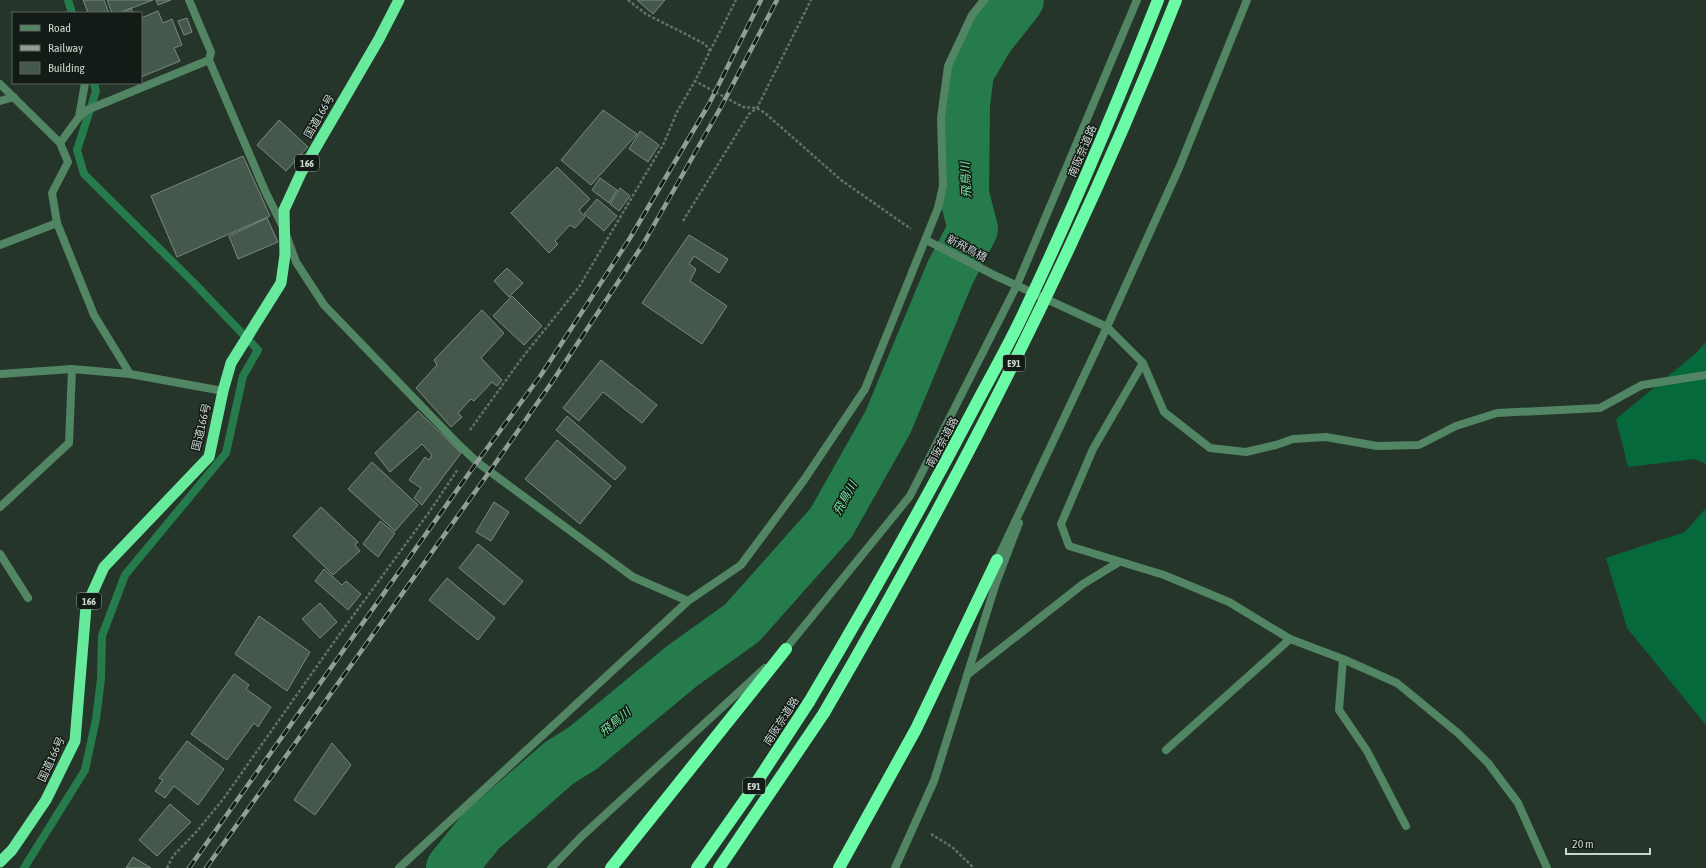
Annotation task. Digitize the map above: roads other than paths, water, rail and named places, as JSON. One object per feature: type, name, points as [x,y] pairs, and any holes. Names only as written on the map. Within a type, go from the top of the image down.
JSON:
[{"type":"highway","name":"国道166号","points":[[0,862],[12,850],[46,800],[75,741],[86,607],[104,567],[209,457],[223,391],[231,363],[281,283],[285,255],[284,210],[301,173],[379,39],[399,0]]},
{"type":"highway","name":"南阪奈道路","points":[[697,868],[747,797],[809,702],[867,605],[925,501],[1025,310],[1101,140],[1158,0]]},
{"type":"highway","name":"E91","points":[[719,868],[824,713],[882,614],[939,509],[1038,315],[1101,181],[1150,68],[1176,0]]},
{"type":"highway","points":[[839,868],[916,729],[996,560]]},
{"type":"highway","points":[[611,868],[786,649]]},
{"type":"street","points":[[189,0],[211,52],[209,60],[266,193],[284,229],[296,262],[324,305],[468,454],[633,577],[688,600]]},
{"type":"street","points":[[399,868],[688,600],[741,565],[804,480],[865,389],[928,240],[943,186],[941,118],[948,66],[972,15],[984,0]]},
{"type":"street","points":[[551,868],[582,836],[786,649],[910,496],[1017,285],[1137,0]]},
{"type":"street","points":[[996,560],[1179,168],[1247,0]]},
{"type":"street","points":[[60,143],[79,116],[87,110],[209,60]]},
{"type":"street","points":[[0,84],[60,143],[68,162],[52,193],[58,223],[94,315],[130,374]]},
{"type":"street","points":[[79,116],[85,84]]},
{"type":"street","points":[[0,101],[14,97]]},
{"type":"street","points":[[0,245],[58,223]]},
{"type":"street","name":"新飛鳥橋","points":[[928,240],[994,275],[1106,327],[1143,363]]},
{"type":"street","points":[[1143,363],[1164,412],[1210,448],[1246,452],[1276,445],[1293,439],[1326,437],[1377,446],[1419,445],[1456,426],[1497,413],[1600,408],[1642,385],[1706,375]]},
{"type":"street","points":[[1143,363],[1093,449],[1061,524],[1070,546],[1164,575],[1229,602],[1290,639],[1343,659],[1397,683],[1459,734],[1488,763],[1518,803],[1547,868]]},
{"type":"street","points":[[0,507],[70,443],[72,369]]},
{"type":"street","points":[[0,374],[72,369],[130,374],[223,391]]},
{"type":"street","points":[[894,868],[934,781],[996,583],[1041,466]]},
{"type":"street","points":[[0,554],[28,598]]},
{"type":"street","points":[[967,675],[1083,584],[1119,562]]},
{"type":"street","points":[[1166,750],[1290,639]]},
{"type":"street","points":[[1343,659],[1339,710],[1367,751],[1406,826]]},
{"type":"waterway","points":[[68,0],[72,12]]},
{"type":"waterway","name":"飛鳥川","points":[[451,868],[481,831],[559,763],[583,748],[682,666],[742,623],[831,523],[888,422],[950,273],[973,229],[964,194],[965,105],[969,72],[989,38],[1019,0]]},
{"type":"waterway","points":[[24,868],[85,770],[96,719],[101,679],[102,636],[125,575],[226,453],[243,376],[258,350],[195,284],[84,174],[77,150],[96,91],[94,84]]},
{"type":"railway","points":[[189,868],[477,462],[541,375],[630,238],[709,104],[761,0]]},
{"type":"railway","points":[[206,868],[490,471],[552,382],[642,246],[721,107],[777,0]]}]
